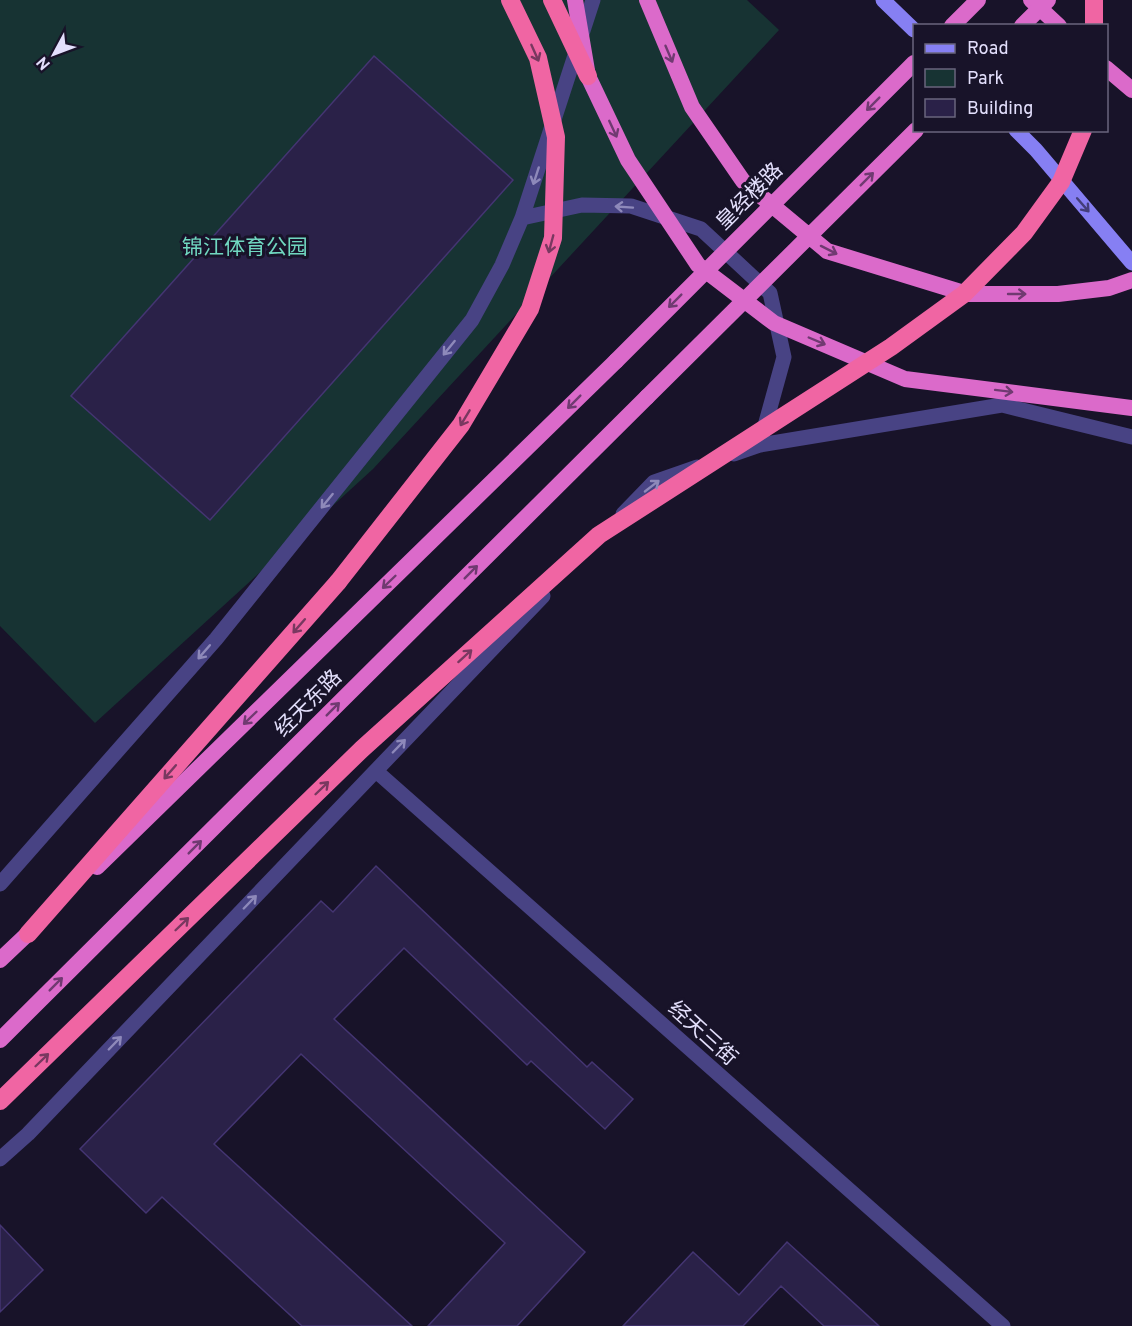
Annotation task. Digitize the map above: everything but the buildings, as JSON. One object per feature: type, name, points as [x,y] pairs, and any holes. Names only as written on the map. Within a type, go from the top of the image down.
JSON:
[{"type":"highway","points":[[28,934],[338,582],[461,426],[530,309],[553,238],[556,137],[538,58],[510,0]]},
{"type":"highway","points":[[552,0],[628,160],[698,265],[774,323],[905,379],[1132,408]]},
{"type":"highway","points":[[575,0],[588,76]]},
{"type":"highway","points":[[646,0],[692,107],[743,181],[827,251],[967,294],[1058,294],[1109,288],[1132,280]]},
{"type":"highway","points":[[954,24],[978,0]]},
{"type":"highway","points":[[1031,0],[1057,24]]},
{"type":"highway","points":[[1024,24],[1047,0]]},
{"type":"highway","points":[[1094,0],[1094,24]]},
{"type":"highway","name":"皇经楼路","points":[[616,361],[913,65]]},
{"type":"highway","points":[[1108,69],[1132,90]]},
{"type":"highway","name":"经天东路","points":[[0,1040],[914,132]]},
{"type":"highway","points":[[0,1101],[362,749],[599,536],[891,347],[964,294],[1024,233],[1061,182],[1082,132]]},
{"type":"highway","name":"经天东路","points":[[0,960],[616,361]]},
{"type":"main road","points":[[883,0],[913,28]]},
{"type":"main road","points":[[1018,132],[1132,263]]},
{"type":"street","points":[[0,884],[216,639],[472,320],[502,265],[522,218],[593,0]]},
{"type":"street","points":[[522,218],[582,205],[631,206],[701,229],[770,293],[784,357],[760,445]]},
{"type":"street","points":[[0,1159],[28,1134],[654,482],[760,445],[1002,405],[1132,437]]},
{"type":"street","name":"经天三街","points":[[376,771],[1003,1326]]},
{"type":"green space","name":"锦江体育公园","points":[[0,0],[747,0],[779,30],[373,469],[95,723],[0,626]]}]
